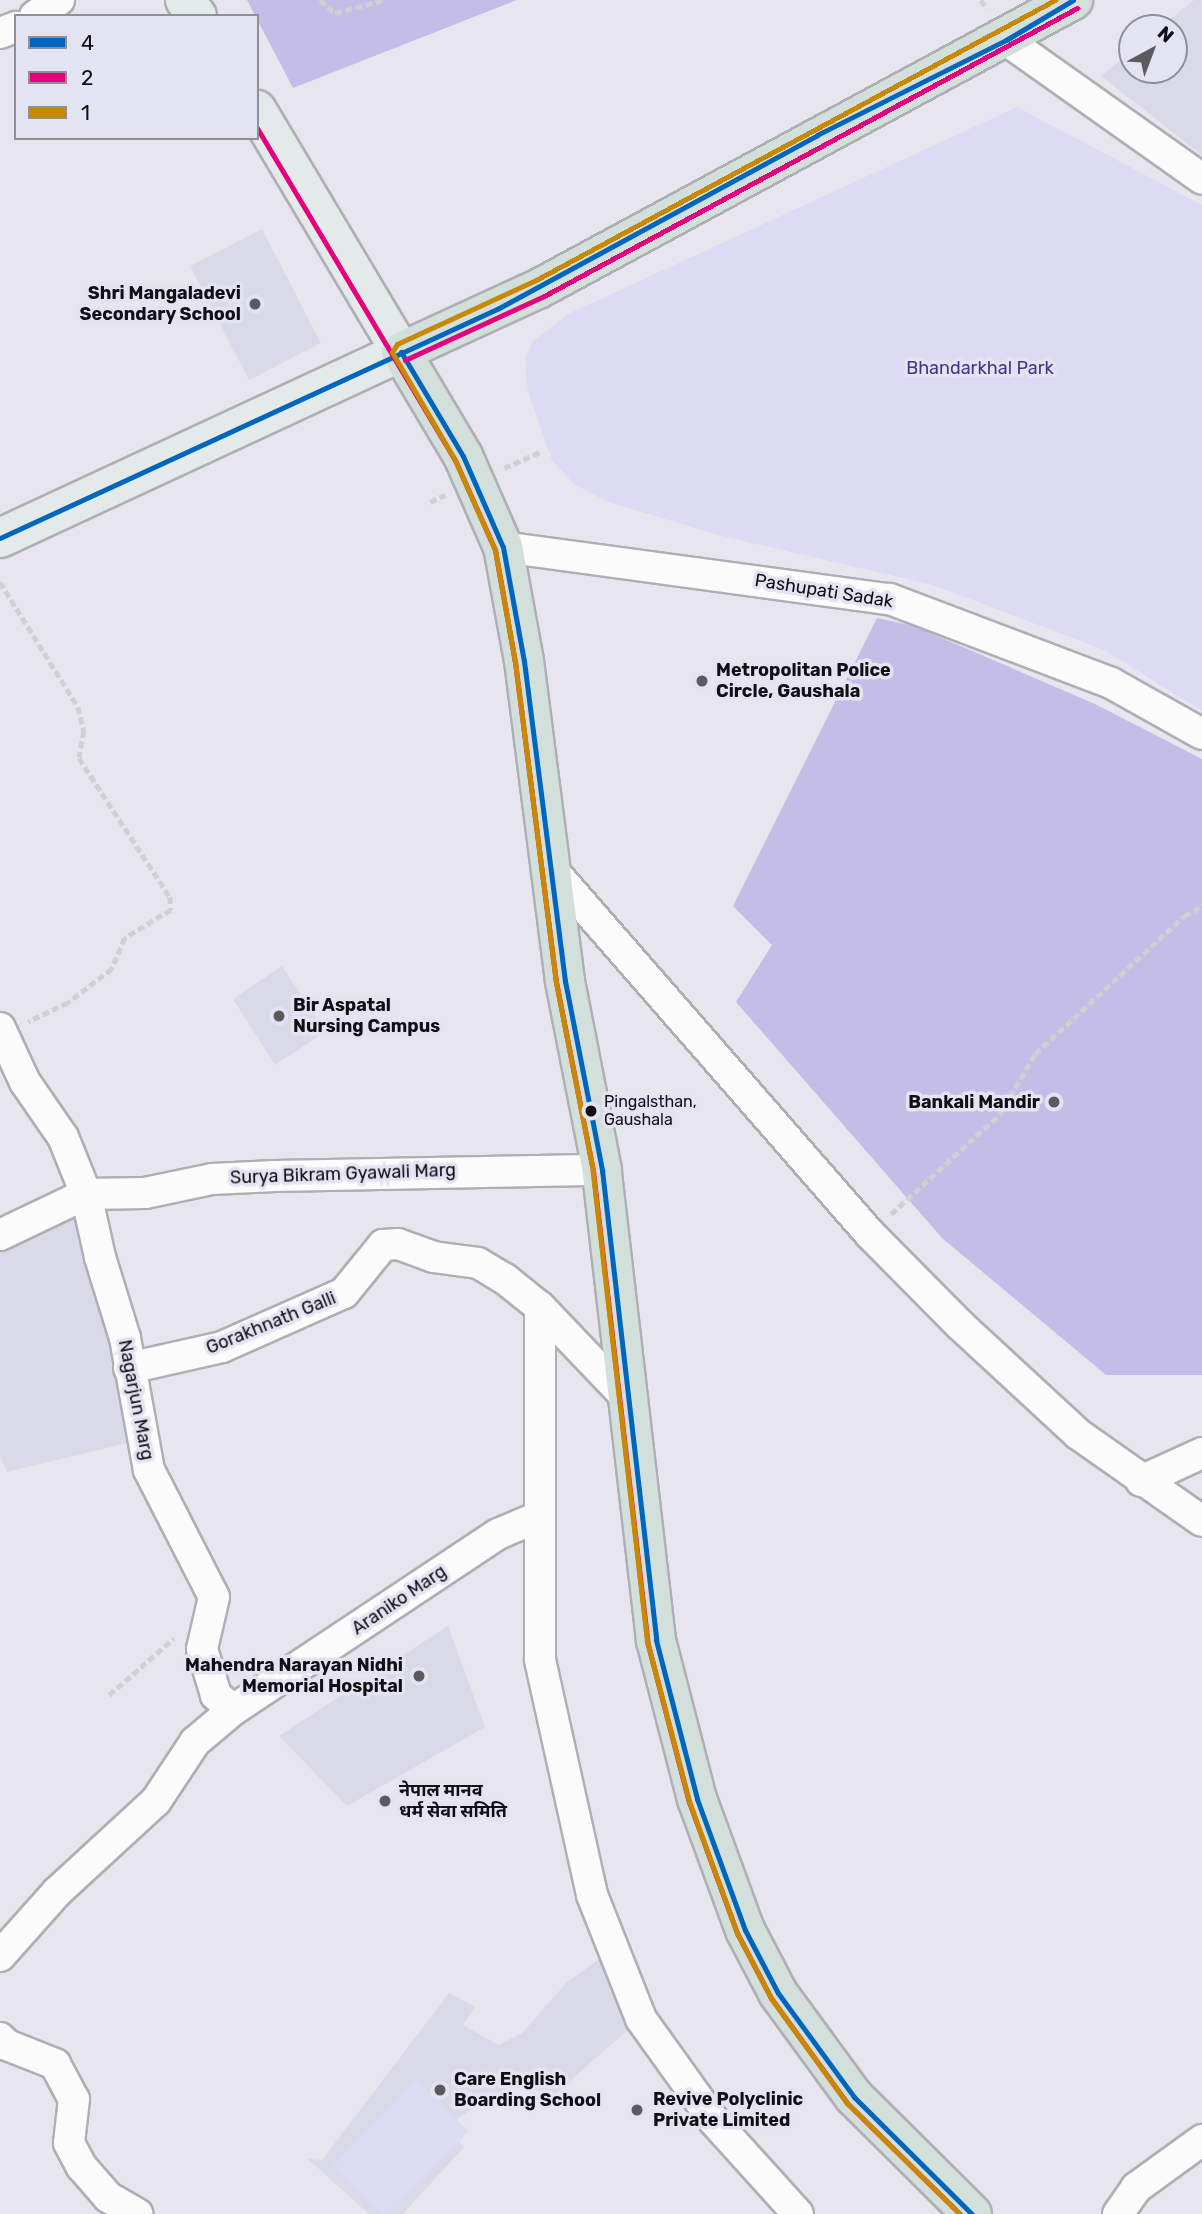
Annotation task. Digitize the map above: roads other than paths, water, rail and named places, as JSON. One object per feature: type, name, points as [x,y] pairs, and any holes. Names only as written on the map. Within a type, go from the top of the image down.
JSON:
[{"type":"highway","points":[[972,2214],[854,2097],[778,1993],[745,1930],[697,1800],[659,1653],[602,1170],[548,866],[524,661],[503,547],[463,456],[401,352],[530,293],[817,135],[1006,40],[1073,0]]},
{"type":"main road","points":[[0,538],[401,352],[259,113]]},
{"type":"street","points":[[38,14],[59,0]]},
{"type":"street","points":[[1006,40],[1202,179]]},
{"type":"street","name":"Pashupati Sadak","points":[[503,547],[890,599],[1111,683],[1202,734]]},
{"type":"street","points":[[548,866],[870,1234],[1078,1434],[1141,1481],[1202,1521]]},
{"type":"street","name":"Nagarjun Marg","points":[[2,1031],[25,1082],[63,1137],[86,1194],[130,1368],[149,1470],[214,1597],[202,1649],[216,1695],[233,1710]]},
{"type":"street","name":"Surya Bikram Gyawali Marg","points":[[86,1194],[145,1193],[212,1179],[275,1175],[602,1170]]},
{"type":"street","points":[[0,1235],[86,1194]]},
{"type":"street","name":"Gorakhnath Galli","points":[[130,1368],[222,1347],[344,1293],[383,1245],[398,1244],[433,1257],[478,1263],[540,1307],[629,1400]]},
{"type":"street","points":[[540,1307],[540,1660],[592,1895],[641,2019],[714,2121],[798,2214]]},
{"type":"street","points":[[1141,1481],[1202,1453]]},
{"type":"street","name":"Araniko Marg","points":[[0,1956],[57,1892],[156,1801],[195,1742],[233,1710],[498,1534],[538,1517]]},
{"type":"street","points":[[0,2038],[7,2045],[55,2064],[74,2099],[69,2143],[82,2167],[108,2197],[138,2214]]},
{"type":"street","points":[[1118,2214],[1136,2189],[1202,2140]]},
{"type":"place","name":"Shri Mangaladevi Secondary School","points":[[255,304]]},
{"type":"place","name":"Metropolitan Police Circle, Gaushala","points":[[702,681]]},
{"type":"place","name":"Bir Aspatal Nursing Campus","points":[[279,1016]]},
{"type":"place","name":"Bankali Mandir","points":[[1054,1102]]},
{"type":"place","name":"Pingalsthan, Gaushala","points":[[591,1111]]},
{"type":"place","name":"Mahendra Narayan Nidhi Memorial Hospital","points":[[419,1676]]},
{"type":"place","name":"नेपाल मानव धर्म सेवा समिति","points":[[385,1801]]},
{"type":"place","name":"Care English Boarding School","points":[[440,2090]]},
{"type":"place","name":"Revive Polyclinic Private Limited","points":[[637,2110]]},
{"type":"park label","name":"Bhandarkhal Park","points":[[980,368]]}]
